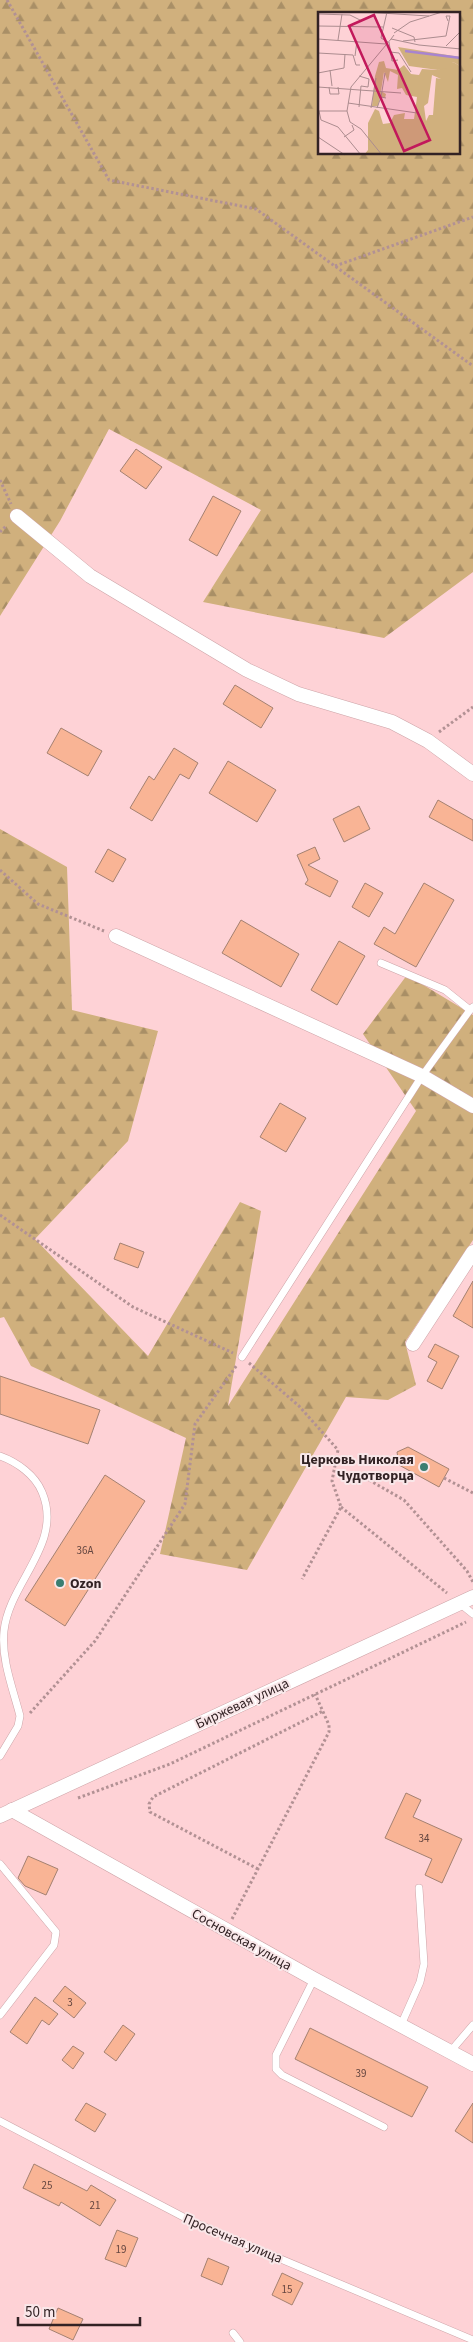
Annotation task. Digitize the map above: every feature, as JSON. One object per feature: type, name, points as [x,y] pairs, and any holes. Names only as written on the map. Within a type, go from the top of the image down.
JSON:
[{"type":"street","points":[[17,516],[90,576],[247,670],[298,694],[392,722],[428,741],[473,774]]},
{"type":"street","points":[[116,936],[422,1076],[473,1106]]},
{"type":"street","points":[[414,1344],[473,1252]]},
{"type":"street","name":"Биржевая улица","points":[[6,1813],[458,1602],[473,1597]]},
{"type":"street","name":"Сосновская улица","points":[[6,1813],[473,2064]]},
{"type":"lane","points":[[242,1357],[422,1076],[472,1008],[444,990],[381,964]]},
{"type":"lane","points":[[0,1456],[24,1470],[38,1484],[46,1503],[48,1523],[43,1544],[8,1611],[4,1630],[2,1652],[20,1716],[18,1726],[0,1756]]},
{"type":"lane","points":[[458,1602],[473,1614]]},
{"type":"lane","points":[[0,1864],[56,1932],[54,1946],[0,2015]]},
{"type":"lane","points":[[401,2026],[420,1982],[424,1964],[419,1888]]},
{"type":"lane","points":[[314,1979],[276,2055],[276,2069],[282,2075],[384,2127]]},
{"type":"lane","points":[[450,2052],[473,2025]]},
{"type":"lane","name":"Просечная улица","points":[[0,2121],[193,2222],[473,2340]]},
{"type":"lane","points":[[233,2333],[240,2342]]},
{"type":"path","points":[[7,0],[110,180],[256,209],[473,366]]},
{"type":"path","points":[[335,266],[473,217]]},
{"type":"path","points":[[0,480],[17,516]]},
{"type":"path","points":[[428,741],[473,707]]},
{"type":"path","points":[[0,870],[38,904],[116,936]]},
{"type":"path","points":[[0,1215],[133,1307],[242,1357],[299,1406],[338,1450],[332,1482],[340,1507],[458,1602]]},
{"type":"path","points":[[18,1726],[95,1641],[184,1504],[195,1424],[242,1357]]},
{"type":"path","points":[[444,1478],[473,1493]]},
{"type":"path","points":[[369,1480],[404,1500],[467,1571],[473,1582]]},
{"type":"path","points":[[302,1579],[340,1507]]},
{"type":"path","points":[[71,1801],[170,1764],[473,1618]]},
{"type":"path","points":[[226,1930],[330,1732],[315,1694]]},
{"type":"path","points":[[258,1869],[150,1812],[149,1804],[152,1797],[323,1711]]},
{"type":"green space","points":[[0,0],[473,0],[473,572],[384,638],[203,602],[261,510],[109,429],[60,521],[0,616]]},
{"type":"green space","points":[[0,829],[67,867],[72,1010],[158,1031],[128,1141],[35,1239],[148,1356],[240,1202],[261,1211],[228,1406],[416,1111],[363,1034],[407,975],[473,1015],[473,1240],[405,1342],[416,1385],[388,1400],[346,1397],[247,1570],[160,1554],[186,1438],[31,1366],[4,1317],[0,1318]]},
{"type":"building","points":[[136,449],[162,467],[146,489],[120,471]]},
{"type":"building","points":[[213,496],[241,511],[217,556],[189,540]]},
{"type":"building","points":[[235,685],[273,708],[261,728],[223,704]]},
{"type":"building","points":[[61,728],[102,751],[88,776],[47,753]]},
{"type":"building","points":[[174,748],[198,763],[189,779],[180,774],[152,821],[130,808],[149,776],[154,780]]},
{"type":"building","points":[[228,761],[276,790],[257,822],[209,793]]},
{"type":"building","points":[[438,800],[473,820],[473,841],[429,817]]},
{"type":"building","points":[[359,806],[370,829],[344,842],[333,819]]},
{"type":"building","points":[[315,847],[320,859],[308,865],[338,881],[330,897],[305,884],[308,880],[297,855]]},
{"type":"building","points":[[108,849],[126,859],[113,882],[95,872]]},
{"type":"building","points":[[365,883],[383,893],[369,917],[352,907]]},
{"type":"building","points":[[424,883],[454,900],[416,967],[374,944],[384,927],[395,934]]},
{"type":"building","points":[[241,920],[299,954],[281,987],[222,953]]},
{"type":"building","points":[[339,941],[365,956],[337,1005],[311,990]]},
{"type":"building","points":[[280,1103],[306,1118],[286,1152],[260,1137]]},
{"type":"building","points":[[120,1243],[144,1252],[138,1268],[114,1259]]},
{"type":"building","points":[[473,1281],[473,1328],[453,1316]]},
{"type":"building","points":[[435,1344],[459,1356],[442,1389],[427,1381],[437,1362],[428,1357]]},
{"type":"building","points":[[0,1376],[100,1410],[88,1444],[0,1414]]},
{"type":"building","name":"Церковь Николая Чудотворца","points":[[408,1447],[449,1469],[439,1487],[399,1465],[397,1452]]},
{"type":"building","points":[[105,1475],[145,1501],[65,1626],[25,1600]]},
{"type":"building","points":[[406,1793],[421,1800],[413,1817],[462,1839],[442,1883],[425,1875],[432,1859],[385,1838]]},
{"type":"building","points":[[28,1856],[58,1869],[46,1895],[25,1886],[18,1878]]},
{"type":"building","points":[[65,1986],[86,2003],[74,2018],[53,2001]]},
{"type":"building","points":[[35,1997],[58,2014],[49,2025],[42,2020],[27,2044],[10,2032]]},
{"type":"building","points":[[123,2025],[135,2034],[116,2061],[104,2052]]},
{"type":"building","points":[[310,2028],[428,2087],[412,2117],[295,2059]]},
{"type":"building","points":[[73,2046],[84,2053],[73,2069],[62,2060]]},
{"type":"building","points":[[86,2103],[106,2114],[95,2132],[75,2120]]},
{"type":"building","points":[[473,2103],[473,2143],[455,2131]]},
{"type":"building","points":[[34,2164],[87,2191],[91,2185],[116,2200],[100,2226],[61,2202],[59,2206],[23,2188]]},
{"type":"building","points":[[117,2230],[138,2238],[126,2267],[105,2259]]},
{"type":"building","points":[[208,2258],[229,2267],[222,2285],[201,2276]]},
{"type":"building","points":[[282,2273],[303,2283],[292,2305],[272,2295]]},
{"type":"building","points":[[58,2308],[83,2319],[73,2340],[49,2329]]},
{"type":"place","name":"Церковь Николая Чудотворца","points":[[424,1467]]},
{"type":"place","name":"Ozon","points":[[60,1583]]}]
